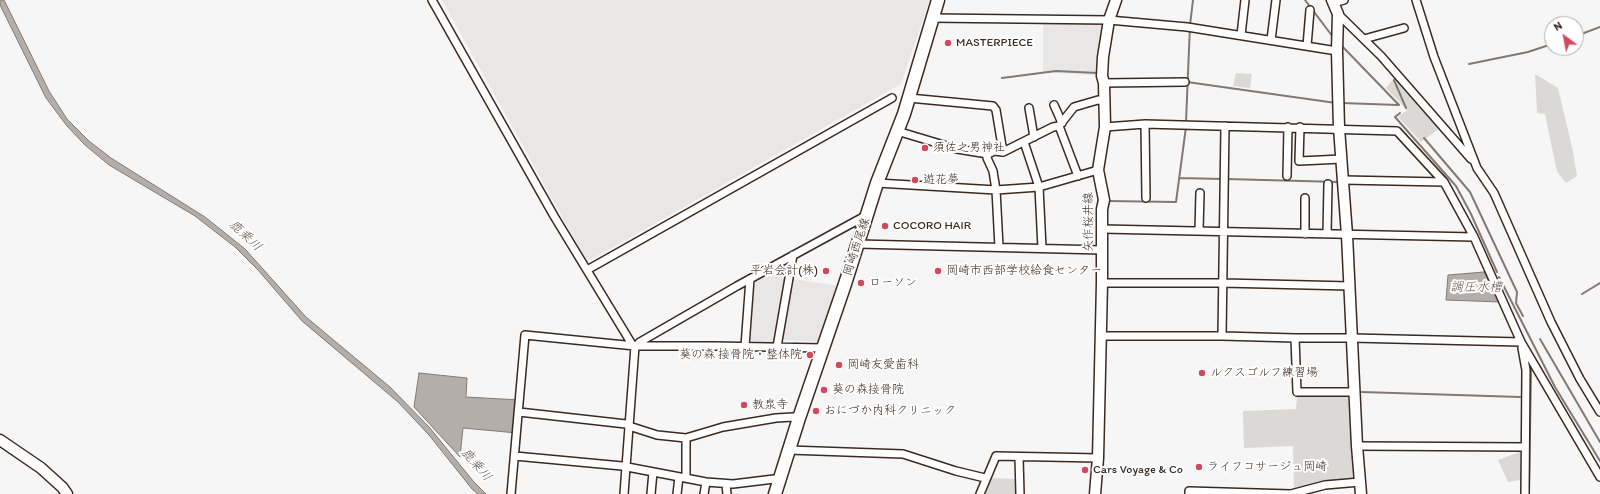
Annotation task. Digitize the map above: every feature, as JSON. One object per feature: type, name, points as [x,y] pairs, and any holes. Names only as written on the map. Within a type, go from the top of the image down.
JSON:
[{"type":"main road","name":"岡崎西尾線","points":[[775,494],[858,244],[876,183],[909,98],[938,0]]},
{"type":"street","points":[[432,0],[554,216],[634,346],[624,494]]},
{"type":"street","name":"矢作桜井線","points":[[1095,494],[1098,458],[1102,229],[1104,200],[1098,170],[1105,127],[1104,84],[1102,76],[1103,57],[1109,20],[1116,0]]},
{"type":"street","points":[[1241,35],[1245,0]]},
{"type":"street","points":[[1271,40],[1276,0]]},
{"type":"street","points":[[1344,0],[1333,1],[1338,14],[1337,51],[1340,128],[1350,286],[1357,446],[1361,494]]},
{"type":"street","points":[[1416,0],[1434,57],[1477,168]]},
{"type":"street","points":[[1307,46],[1310,10]]},
{"type":"street","points":[[1338,14],[1382,56],[1436,117],[1449,135],[1464,149],[1494,193],[1550,322],[1580,379],[1600,412]]},
{"type":"street","points":[[932,18],[1109,20],[1187,27],[1337,51]]},
{"type":"street","points":[[1364,39],[1404,28]]},
{"type":"street","points":[[1104,84],[1185,82]]},
{"type":"street","points":[[587,270],[892,98]]},
{"type":"street","points":[[909,98],[993,106],[996,110],[1003,152]]},
{"type":"street","points":[[897,131],[957,149],[988,154],[994,151],[1003,152],[1060,124],[1074,107],[1098,100],[1105,101]]},
{"type":"street","points":[[1054,105],[1078,176]]},
{"type":"street","points":[[1029,108],[1034,137]]},
{"type":"street","points":[[1105,127],[1145,124],[1340,128],[1397,131],[1444,182],[1474,237],[1521,342],[1600,477]]},
{"type":"street","points":[[1145,124],[1146,198]]},
{"type":"street","points":[[1222,336],[1225,126]]},
{"type":"street","points":[[1287,176],[1288,127]]},
{"type":"street","points":[[1300,128],[1299,161],[1342,159]]},
{"type":"street","points":[[1024,142],[1039,187],[1042,248]]},
{"type":"street","points":[[988,154],[987,158],[993,171],[996,190],[999,247]]},
{"type":"street","points":[[876,183],[996,190],[1039,187],[1098,170]]},
{"type":"street","points":[[1343,180],[1444,182]]},
{"type":"street","points":[[1327,234],[1328,184]]},
{"type":"street","points":[[1199,231],[1200,193]]},
{"type":"street","points":[[1305,198],[1305,234]]},
{"type":"street","points":[[634,346],[750,279],[867,215]]},
{"type":"street","points":[[1102,229],[1474,237]]},
{"type":"street","points":[[858,244],[1102,250]]},
{"type":"street","points":[[777,347],[793,255]]},
{"type":"street","points":[[745,346],[750,279]]},
{"type":"street","points":[[1102,283],[1223,283],[1350,286]]},
{"type":"street","points":[[511,494],[525,335],[634,346],[823,348]]},
{"type":"street","points":[[1100,336],[1222,336],[1521,342]]},
{"type":"street","points":[[1296,338],[1297,392],[1355,392]]},
{"type":"street","points":[[1521,342],[1526,370],[1525,494]]},
{"type":"street","points":[[519,412],[626,424],[657,435],[686,438],[723,427],[776,418],[799,418]]},
{"type":"street","points":[[677,494],[682,477],[686,438]]},
{"type":"street","points":[[0,440],[41,468],[67,494]]},
{"type":"street","points":[[1357,446],[1525,447]]},
{"type":"street","points":[[789,450],[903,454],[956,471],[985,478]]},
{"type":"street","points":[[515,456],[626,468],[726,484],[774,479],[779,481]]},
{"type":"street","points":[[980,494],[985,478],[996,456],[1098,458]]},
{"type":"street","points":[[1018,457],[1020,494]]},
{"type":"street","points":[[651,494],[653,472]]},
{"type":"street","points":[[704,494],[706,482]]},
{"type":"street","points":[[1189,494],[1189,491],[1202,493],[1291,494],[1325,485],[1360,482]]},
{"type":"street","points":[[726,484],[727,494]]},
{"type":"shaded area","points":[[442,0],[930,0],[901,84],[587,262]]},
{"type":"shaded area","points":[[1043,19],[1109,24],[1102,76],[1043,72]]},
{"type":"shaded area","points":[[1236,73],[1252,74],[1250,88],[1233,86]]},
{"type":"shaded area","points":[[1535,74],[1558,88],[1573,151],[1577,176],[1566,183],[1557,172],[1545,114],[1537,113]]},
{"type":"shaded area","points":[[1396,75],[1440,128],[1421,142],[1398,117],[1407,110],[1386,88]]},
{"type":"shaded area","points":[[790,263],[775,344],[748,343],[755,281]]},
{"type":"shaded area","points":[[793,279],[840,286],[820,342],[779,340]]},
{"type":"shaded area","points":[[1297,395],[1352,396],[1356,479],[1294,491],[1293,446],[1244,448],[1243,411],[1296,409]]},
{"type":"shaded area","points":[[1520,452],[1521,480],[1508,482],[1498,460]]},
{"type":"shaded area","points":[[988,478],[1018,479],[1018,494],[983,494]]},
{"type":"water","points":[[0,0],[4,0],[49,91],[67,119],[89,141],[111,158],[205,217],[245,249],[306,317],[390,387],[429,427],[474,482],[486,494],[478,494],[472,489],[429,435],[398,402],[302,321],[258,270],[235,247],[195,216],[109,165],[85,145],[67,126],[46,98],[0,5]]},
{"type":"water","name":"調圧水槽","points":[[1484,272],[1500,302],[1446,300],[1448,275]]},
{"type":"water","points":[[419,373],[467,378],[466,397],[520,400],[517,433],[463,428],[460,457],[414,407]]},
{"type":"waterway","points":[[1186,122],[1190,25],[1193,0]]},
{"type":"waterway","points":[[1305,0],[1333,37]]},
{"type":"waterway","points":[[1584,33],[1600,27]]},
{"type":"waterway","points":[[1340,44],[1399,105]]},
{"type":"waterway","points":[[1469,64],[1528,52],[1544,47]]},
{"type":"waterway","points":[[1002,78],[1056,71],[1098,73]]},
{"type":"waterway","points":[[1394,80],[1406,108]]},
{"type":"waterway","points":[[1187,82],[1336,103]]},
{"type":"waterway","points":[[1342,103],[1398,105]]},
{"type":"waterway","points":[[1400,113],[1395,117],[1456,186],[1471,214],[1497,272]]},
{"type":"waterway","points":[[1107,201],[1176,202],[1186,127]]},
{"type":"waterway","points":[[1424,138],[1470,192],[1517,292],[1516,303],[1523,316]]},
{"type":"waterway","points":[[1179,178],[1223,179]]},
{"type":"waterway","points":[[1226,179],[1339,182]]},
{"type":"waterway","points":[[1499,277],[1555,387],[1600,461]]},
{"type":"waterway","points":[[1582,294],[1600,283]]},
{"type":"waterway","points":[[1540,339],[1600,442]]},
{"type":"waterway","points":[[1529,494],[1531,370]]},
{"type":"waterway","points":[[1362,392],[1520,397]]},
{"type":"place","name":"MASTERPIECE","points":[[948,43]]},
{"type":"place","name":"須佐之男神社","points":[[925,148]]},
{"type":"place","name":"遊花夢","points":[[915,180]]},
{"type":"place","name":"COCORO HAIR","points":[[885,226]]},
{"type":"place","name":"平岩会計(株)","points":[[826,271]]},
{"type":"place","name":"岡崎市西部学校給食センター","points":[[938,271]]},
{"type":"place","name":"ローソン","points":[[861,283]]},
{"type":"place","name":"葵の森 接骨院・整体院","points":[[810,355]]},
{"type":"place","name":"岡崎友愛歯科","points":[[839,365]]},
{"type":"place","name":"ルクスゴルフ練習場","points":[[1202,373]]},
{"type":"place","name":"葵の森接骨院","points":[[824,390]]},
{"type":"place","name":"教泉寺","points":[[744,405]]},
{"type":"place","name":"おにづか内科クリニック","points":[[816,411]]},
{"type":"place","name":"ライフコサージュ岡崎","points":[[1199,467]]},
{"type":"place","name":"Cars Voyage & Co","points":[[1085,470]]},
{"type":"water label","name":"鹿乗川","points":[[245,236]]},
{"type":"water label","name":"鹿乗川","points":[[476,465]]}]
